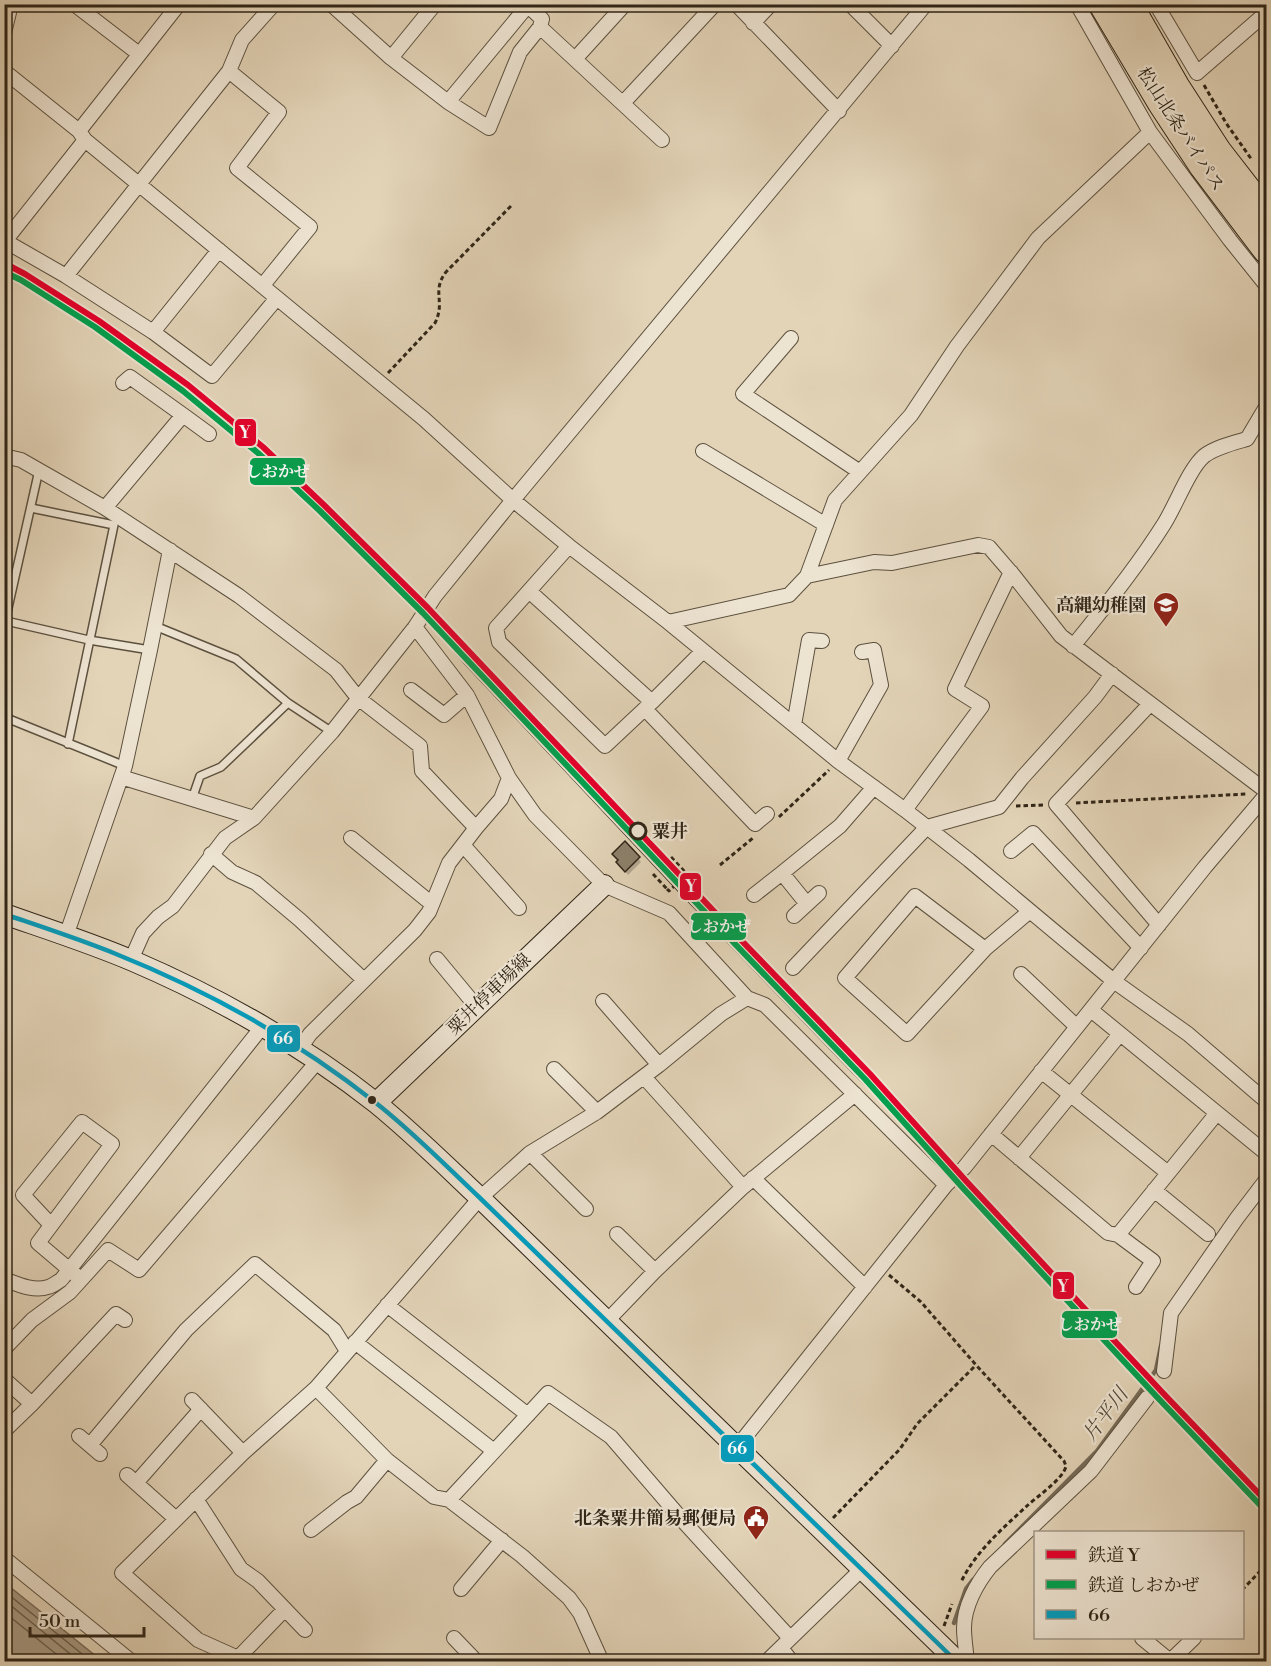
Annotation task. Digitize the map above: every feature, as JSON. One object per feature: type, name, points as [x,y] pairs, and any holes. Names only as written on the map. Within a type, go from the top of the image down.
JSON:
[{"type":"highway","name":"松山北条バイパス","points":[[1102,4],[1203,168],[1266,250]]},
{"type":"highway","name":"松山北条バイパス","points":[[1129,4],[1176,86],[1218,151],[1266,213]]},
{"type":"main road","name":"粟井停車場線","points":[[376,1103],[604,885]]},
{"type":"main road","points":[[4,914],[131,960],[189,987],[262,1027],[376,1103],[480,1198],[958,1661]]},
{"type":"street","points":[[4,33],[11,4]]},
{"type":"street","points":[[179,4],[138,54],[82,136],[5,241],[66,276],[153,332],[212,376],[277,298]]},
{"type":"street","points":[[66,276],[229,71],[242,40],[274,4]]},
{"type":"street","points":[[391,58],[435,4]]},
{"type":"street","points":[[575,59],[625,4]]},
{"type":"street","points":[[622,103],[715,4]]},
{"type":"street","points":[[736,4],[838,111]]},
{"type":"street","points":[[753,23],[771,4]]},
{"type":"street","points":[[850,4],[892,46]]},
{"type":"street","points":[[131,960],[144,933],[158,917],[173,906],[225,838],[254,818],[332,732],[415,627],[435,596],[513,500],[926,4]]},
{"type":"street","points":[[1077,4],[1150,132],[1266,285]]},
{"type":"street","points":[[1156,4],[1197,73],[1266,13]]},
{"type":"street","points":[[77,5],[138,54]]},
{"type":"street","points":[[339,7],[391,58],[448,102],[489,128],[520,52],[540,27],[542,19],[528,5],[448,102]]},
{"type":"street","points":[[540,27],[662,140]]},
{"type":"street","points":[[4,70],[423,419],[513,500],[569,546],[668,622],[838,761],[969,860],[1114,982],[1188,1034],[1266,1101]]},
{"type":"street","points":[[229,71],[279,112],[237,168],[310,227],[263,285]]},
{"type":"street","points":[[668,622],[789,595],[807,576],[835,501],[910,416],[957,346],[1038,238],[1150,132]]},
{"type":"street","points":[[153,332],[219,250]]},
{"type":"street","points":[[790,338],[743,394],[860,472]]},
{"type":"street","points":[[123,383],[130,377],[209,434]]},
{"type":"street","points":[[1073,646],[1115,595],[1165,523],[1191,474],[1204,456],[1224,446],[1247,439],[1266,407]]},
{"type":"street","points":[[105,508],[183,415]]},
{"type":"street","points":[[703,451],[826,525]]},
{"type":"street","points":[[4,456],[21,460],[105,508],[239,596],[336,670],[358,698],[420,746],[422,771],[476,828]]},
{"type":"street","points":[[737,1447],[946,1185],[964,1168],[1114,982],[1263,793],[1061,636],[1011,572],[989,548],[978,545],[892,563],[874,562],[807,576]]},
{"type":"street","points":[[569,546],[496,628],[499,642],[605,746],[703,651]]},
{"type":"street","points":[[66,936],[123,771],[170,550]]},
{"type":"street","points":[[905,810],[982,706],[955,689],[1011,572]]},
{"type":"street","points":[[529,591],[648,705],[755,824],[767,814]]},
{"type":"street","points":[[415,627],[467,695],[509,778],[535,816],[604,885],[669,913],[747,998],[765,1005],[946,1185]]},
{"type":"street","points":[[794,725],[809,640],[822,641]]},
{"type":"street","points":[[838,761],[881,685],[874,650],[862,652]]},
{"type":"street","points":[[793,969],[927,827],[999,807],[1095,697],[1112,674]]},
{"type":"street","points":[[411,690],[444,715],[467,695]]},
{"type":"street","points":[[1150,704],[1056,804],[1159,925]]},
{"type":"street","points":[[123,771],[192,799],[254,818]]},
{"type":"street","points":[[299,1050],[309,1034],[415,930],[429,912],[449,863],[501,799],[509,778]]},
{"type":"street","points":[[754,895],[840,826],[874,787]]},
{"type":"street","points":[[1011,851],[1033,833],[1141,948]]},
{"type":"street","points":[[351,838],[432,903]]},
{"type":"street","points":[[463,845],[519,908]]},
{"type":"street","points":[[211,854],[232,872],[256,883],[300,920],[364,980]]},
{"type":"street","points":[[782,873],[807,904]]},
{"type":"street","points":[[794,916],[819,893]]},
{"type":"street","points":[[985,949],[915,896],[845,978],[907,1034],[985,949],[1030,911]]},
{"type":"street","points":[[437,959],[477,1006]]},
{"type":"street","points":[[1021,974],[1077,1027]]},
{"type":"street","points":[[285,1609],[240,1660],[198,1640],[122,1573],[243,1453],[316,1388],[480,1198],[530,1153],[597,1112],[721,1014],[747,998]]},
{"type":"street","points":[[603,1001],[659,1065]]},
{"type":"street","points":[[1091,1010],[1266,1153]]},
{"type":"street","points":[[4,1349],[32,1320],[70,1292],[76,1275],[262,1027]]},
{"type":"street","points":[[1019,1158],[1120,1034]]},
{"type":"street","points":[[4,1279],[19,1285],[36,1288],[48,1287],[76,1275],[108,1250],[139,1270],[317,1062]]},
{"type":"street","points":[[554,1069],[597,1112]]},
{"type":"street","points":[[1041,1071],[1168,1173]]},
{"type":"street","points":[[644,1077],[748,1183],[865,1287]]},
{"type":"street","points":[[607,1321],[655,1271],[748,1183],[855,1094]]},
{"type":"street","points":[[1118,1235],[1217,1113]]},
{"type":"street","points":[[51,1225],[23,1195],[82,1122],[112,1144],[38,1243],[76,1275]]},
{"type":"street","points":[[991,1134],[1108,1233],[1118,1235],[1153,1261],[1136,1287]]},
{"type":"street","points":[[530,1153],[586,1209]]},
{"type":"street","points":[[1164,1371],[1171,1312],[1266,1180]]},
{"type":"street","points":[[1154,1190],[1208,1234]]},
{"type":"street","points":[[616,1234],[655,1271]]},
{"type":"street","points":[[90,1445],[186,1330],[255,1264],[351,1347],[494,1450]]},
{"type":"street","points":[[387,1305],[528,1415]]},
{"type":"street","points":[[4,1431],[116,1314],[125,1320]]},
{"type":"street","points":[[4,1379],[32,1404]]},
{"type":"street","points":[[316,1388],[387,1461],[434,1497],[449,1500],[522,1556],[569,1598],[580,1613],[602,1662]]},
{"type":"street","points":[[449,1500],[548,1393],[611,1437],[785,1643],[792,1662]]},
{"type":"street","points":[[958,1661],[966,1612],[980,1580],[990,1567],[1034,1530],[1091,1471],[1147,1398]]},
{"type":"street","points":[[175,1518],[131,1479],[196,1405],[243,1453]]},
{"type":"street","points":[[311,1530],[356,1497],[387,1461]]},
{"type":"street","points":[[196,1499],[241,1569],[258,1581],[305,1630]]},
{"type":"street","points":[[461,1589],[501,1540]]},
{"type":"street","points":[[4,1558],[132,1662]]},
{"type":"street","points":[[766,1662],[862,1569]]},
{"type":"street","points":[[454,1638],[477,1662]]},
{"type":"street","points":[[1143,1639],[1170,1661],[1193,1639]]},
{"type":"lane","points":[[39,470],[5,624],[150,650]]},
{"type":"lane","points":[[31,508],[114,525],[68,744]]},
{"type":"lane","points":[[155,626],[236,659],[288,703],[332,732]]},
{"type":"lane","points":[[192,799],[200,776],[221,767],[288,703]]},
{"type":"lane","points":[[4,717],[68,744],[123,771]]},
{"type":"path","points":[[1197,73],[1226,123],[1258,168]]},
{"type":"path","points":[[379,383],[435,323],[440,307],[439,281],[511,206]]},
{"type":"path","points":[[999,807],[1263,793]]},
{"type":"path","points":[[653,874],[669,891],[687,874],[671,857]]},
{"type":"path","points":[[880,1268],[921,1302],[975,1365],[1064,1461],[1066,1466],[1062,1476],[1018,1514],[978,1554],[961,1583]]},
{"type":"path","points":[[822,1530],[900,1449],[917,1424],[975,1365]]},
{"type":"path","points":[[1244,1588],[1266,1565]]},
{"type":"path","points":[[938,1642],[953,1601]]},
{"type":"water","points":[[5,1583],[102,1661],[5,1661]]},
{"type":"building","points":[[625,841],[640,857],[625,872],[612,854]]},
{"type":"waterway","name":"片平川","points":[[1005,1544],[1097,1451],[1156,1370],[1161,1346]]},
{"type":"waterway","name":"片平川","points":[[954,1623],[966,1589],[973,1580]]},
{"type":"railway","points":[[367,548],[466,661],[682,891],[855,1071],[967,1182]]},
{"type":"rail line","name":"Y","points":[[4,263],[99,321],[188,385],[263,447],[325,506],[428,608],[870,1074],[967,1182],[1266,1501]]},
{"type":"rail line","name":"しおかぜ","points":[[4,272],[21,280],[95,327],[183,391],[258,453],[320,511],[423,613],[865,1079],[962,1187],[1261,1506]]},
{"type":"transit line","name":"66","points":[[4,914],[116,954],[218,1001],[284,1038],[376,1103],[416,1137],[480,1198],[957,1662]]},
{"type":"place","name":"高縄幼稚園","points":[[1166,628]]},
{"type":"place","name":"粟井","points":[[638,831]]},
{"type":"place","name":"北条粟井簡易郵便局","points":[[756,1541]]}]
